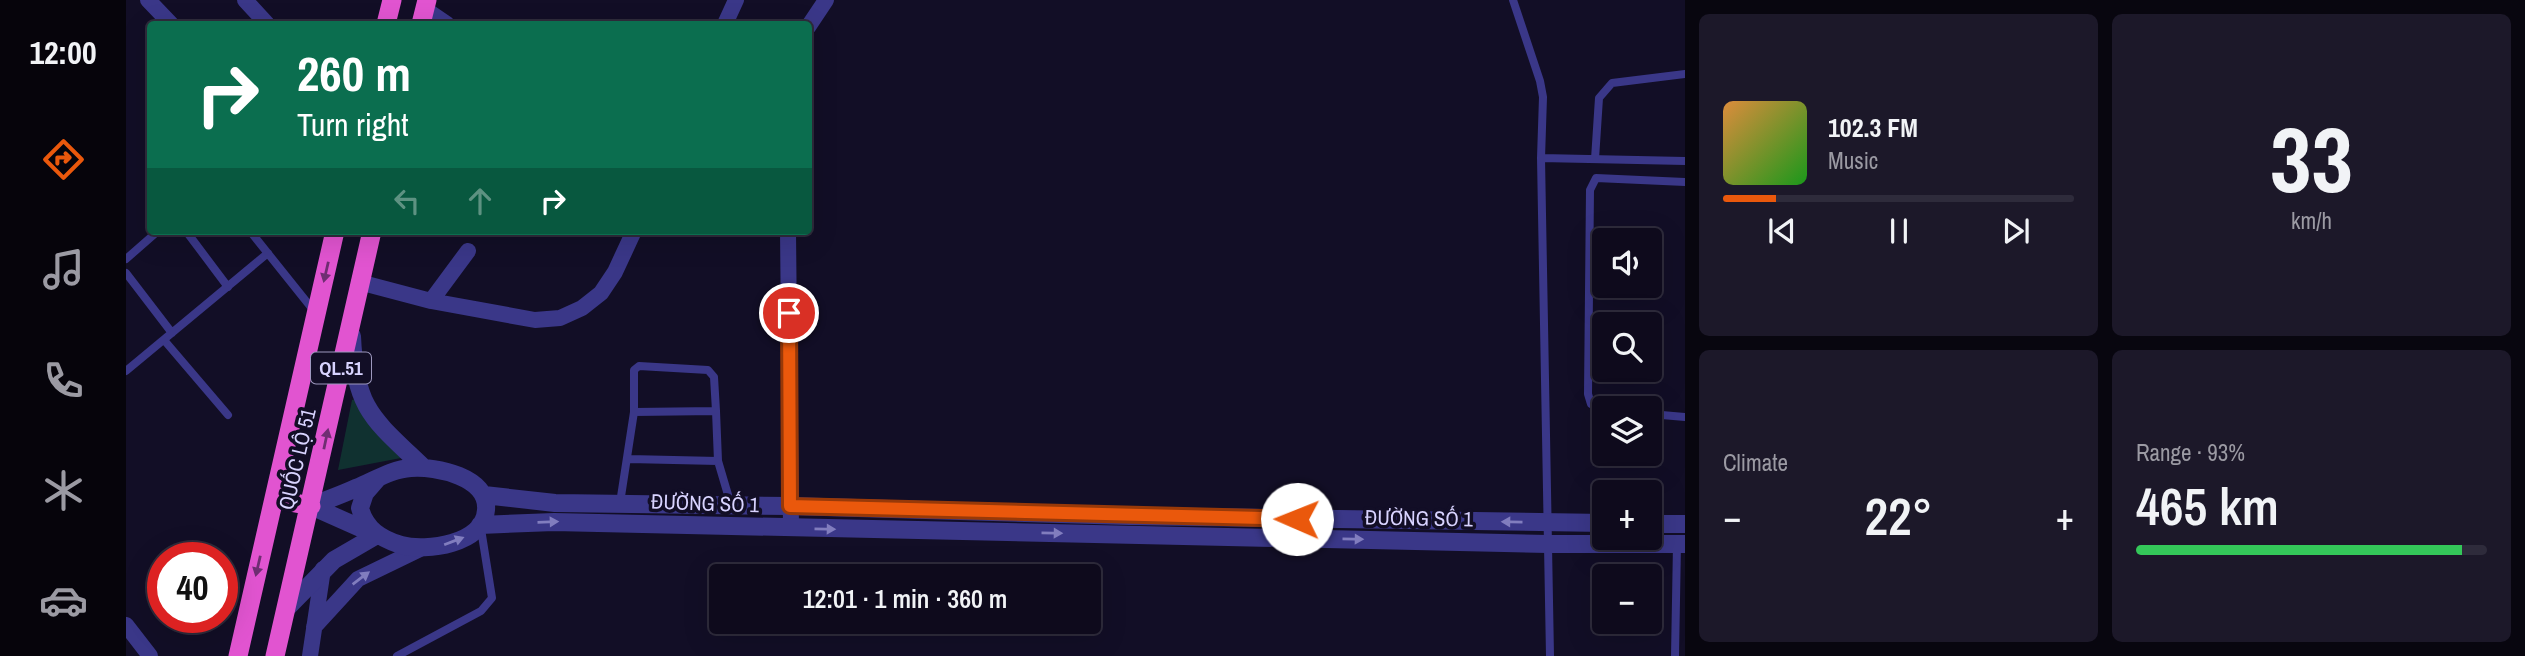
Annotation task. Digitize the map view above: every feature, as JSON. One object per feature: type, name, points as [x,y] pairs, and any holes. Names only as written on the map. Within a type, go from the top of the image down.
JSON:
[{"type":"highway","points":[[387,21],[392,0]]},
{"type":"highway","name":"QUỐC LỘ 51","points":[[238,656],[334,235]]},
{"type":"highway","name":"QUỐC LỘ 51","points":[[275,656],[371,235]]},
{"type":"highway","points":[[274,499],[310,506]]},
{"type":"street","points":[[148,0],[168,21]]},
{"type":"street","points":[[245,0],[264,21]]},
{"type":"street","points":[[726,21],[736,0]]},
{"type":"street","points":[[812,21],[826,0]]},
{"type":"street","points":[[425,11],[442,21]]},
{"type":"street","points":[[359,282],[431,300],[535,320],[560,317],[582,308],[601,293],[615,272],[632,235]]},
{"type":"street","points":[[789,235],[790,528]]},
{"type":"street","points":[[431,300],[468,251]]},
{"type":"street","points":[[351,321],[357,386],[368,412],[424,468]]},
{"type":"street","points":[[310,506],[398,470],[424,468],[459,475],[484,495],[486,511],[480,525],[453,543],[422,548],[358,579],[314,628]]},
{"type":"street","points":[[377,535],[365,522],[359,508],[365,492],[378,478]]},
{"type":"street","name":"ĐƯỜNG SỐ 1","points":[[484,495],[555,503],[1592,523]]},
{"type":"street","points":[[310,506],[398,544],[422,548]]},
{"type":"street","name":"ĐƯỜNG SỐ 1","points":[[480,525],[554,522],[1548,544],[1681,544]]},
{"type":"street","points":[[1662,524],[1685,524]]},
{"type":"street","points":[[286,609],[323,569],[347,551],[377,535]]},
{"type":"street","points":[[310,656],[323,569]]},
{"type":"street","points":[[126,625],[150,656]]},
{"type":"lane","points":[[1513,0],[1540,81],[1542,97],[1550,656]]},
{"type":"lane","points":[[1595,159],[1599,98],[1612,83],[1685,74]]},
{"type":"lane","points":[[1541,158],[1685,161]]},
{"type":"lane","points":[[1592,404],[1588,394],[1590,190],[1593,182],[1596,178],[1685,182]]},
{"type":"lane","points":[[126,259],[153,235]]},
{"type":"lane","points":[[189,235],[228,287]]},
{"type":"lane","points":[[253,235],[316,313]]},
{"type":"lane","points":[[126,371],[268,253]]},
{"type":"lane","points":[[126,273],[172,333]]},
{"type":"lane","points":[[164,340],[228,415]]},
{"type":"lane","points":[[620,504],[634,412],[634,370],[639,366],[708,370],[714,377],[719,461],[731,505]]},
{"type":"lane","points":[[634,412],[716,411]]},
{"type":"lane","points":[[1662,415],[1685,417]]},
{"type":"lane","points":[[629,458],[719,461]]},
{"type":"lane","points":[[397,656],[481,611],[492,598],[480,525]]},
{"type":"lane","points":[[1675,656],[1681,544]]},
{"type":"green space","points":[[355,399],[401,458],[338,470],[352,400]]},
{"type":"route","points":[[789,313],[790,506],[1297,519]]}]
